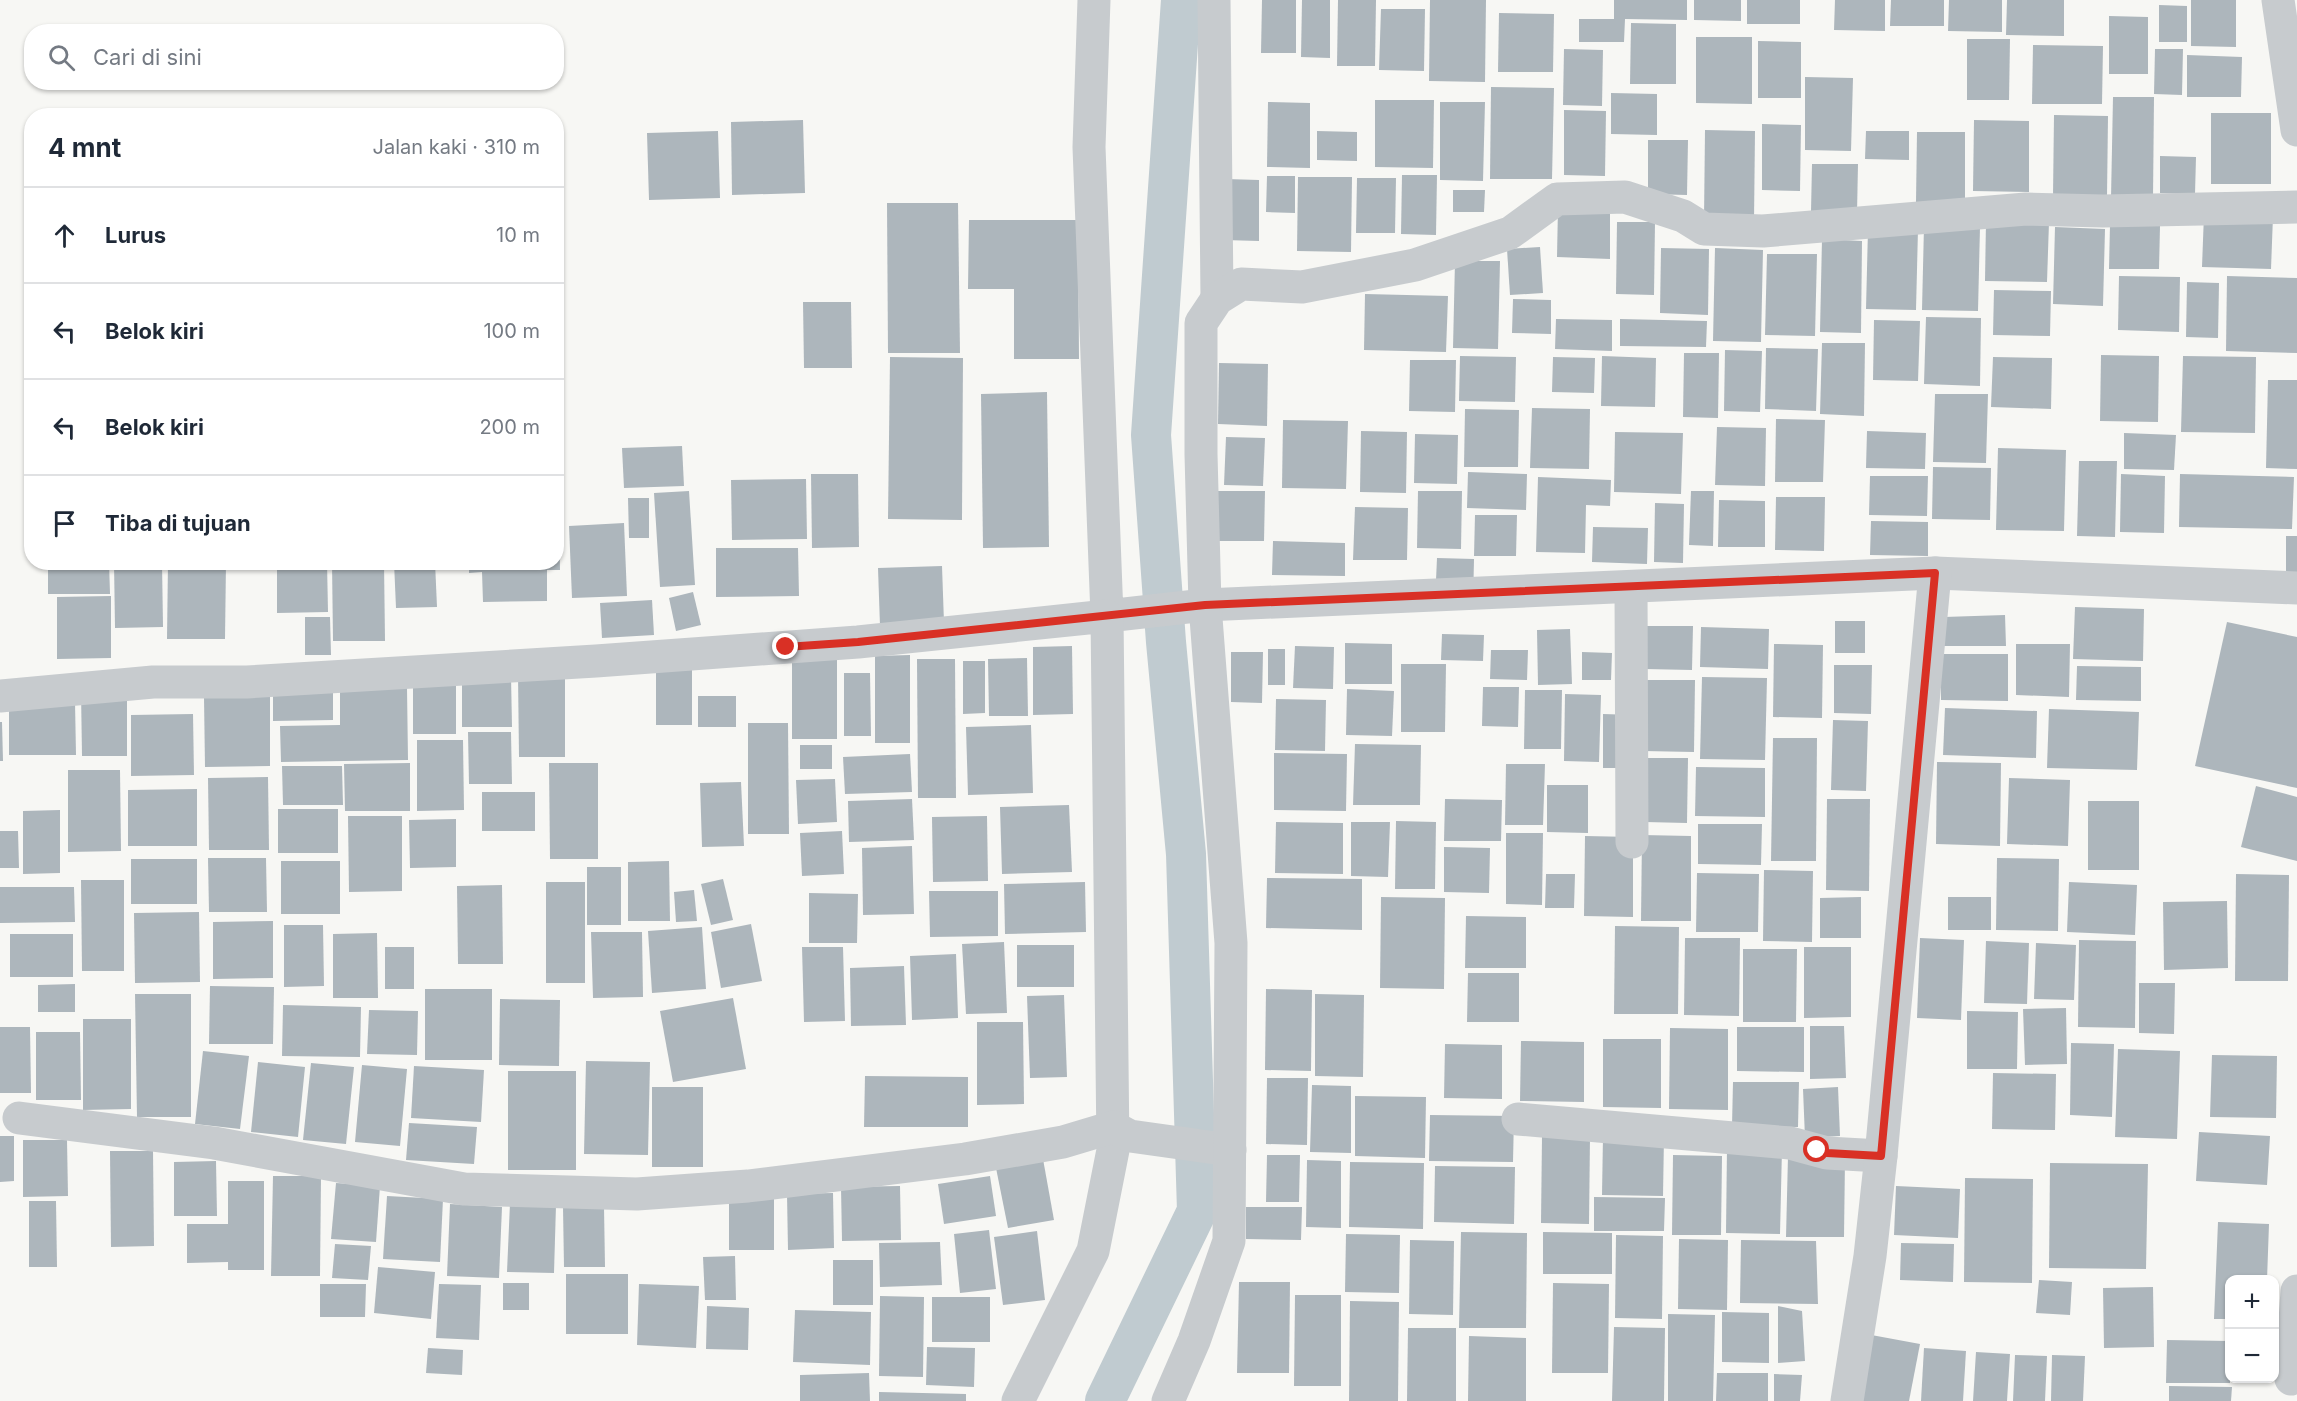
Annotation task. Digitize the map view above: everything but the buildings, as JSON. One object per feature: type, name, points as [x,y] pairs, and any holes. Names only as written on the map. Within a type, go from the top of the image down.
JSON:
[{"type":"street","points":[[1018,1401],[1093,1251],[1113,1150],[1121,1131],[1117,615],[1089,147],[1094,0]]},
{"type":"street","points":[[1214,0],[1217,299]]},
{"type":"street","points":[[2278,0],[2297,130]]},
{"type":"street","points":[[1168,1401],[1194,1341],[1229,1240],[1215,1149],[1231,944],[1196,606],[1201,454],[1201,323],[1217,299],[1240,284],[1302,287],[1415,265],[1509,233],[1557,199],[1625,197],[1683,216],[1704,230],[1763,231],[2026,209],[2103,211],[2297,207]]},
{"type":"street","points":[[0,696],[153,682],[247,682],[858,642],[1196,606],[1935,573],[2297,588]]},
{"type":"street","points":[[1847,1401],[1870,1256],[1881,1156],[1935,573]]},
{"type":"street","points":[[1631,587],[1632,842]]},
{"type":"street","points":[[19,1118],[214,1143],[464,1189],[638,1194],[748,1186],[965,1159],[1121,1131],[1215,1149]]},
{"type":"street","points":[[1518,1119],[1790,1143],[1827,1153],[1881,1156]]},
{"type":"street","points":[[2293,1387],[2297,1291]]},
{"type":"waterway","points":[[1105,1401],[1197,1211],[1186,854],[1166,642],[1151,435],[1181,0]]},
{"type":"route","points":[[786,647],[858,642],[1205,605],[1935,573],[1881,1156],[1827,1153],[1817,1150]]}]
